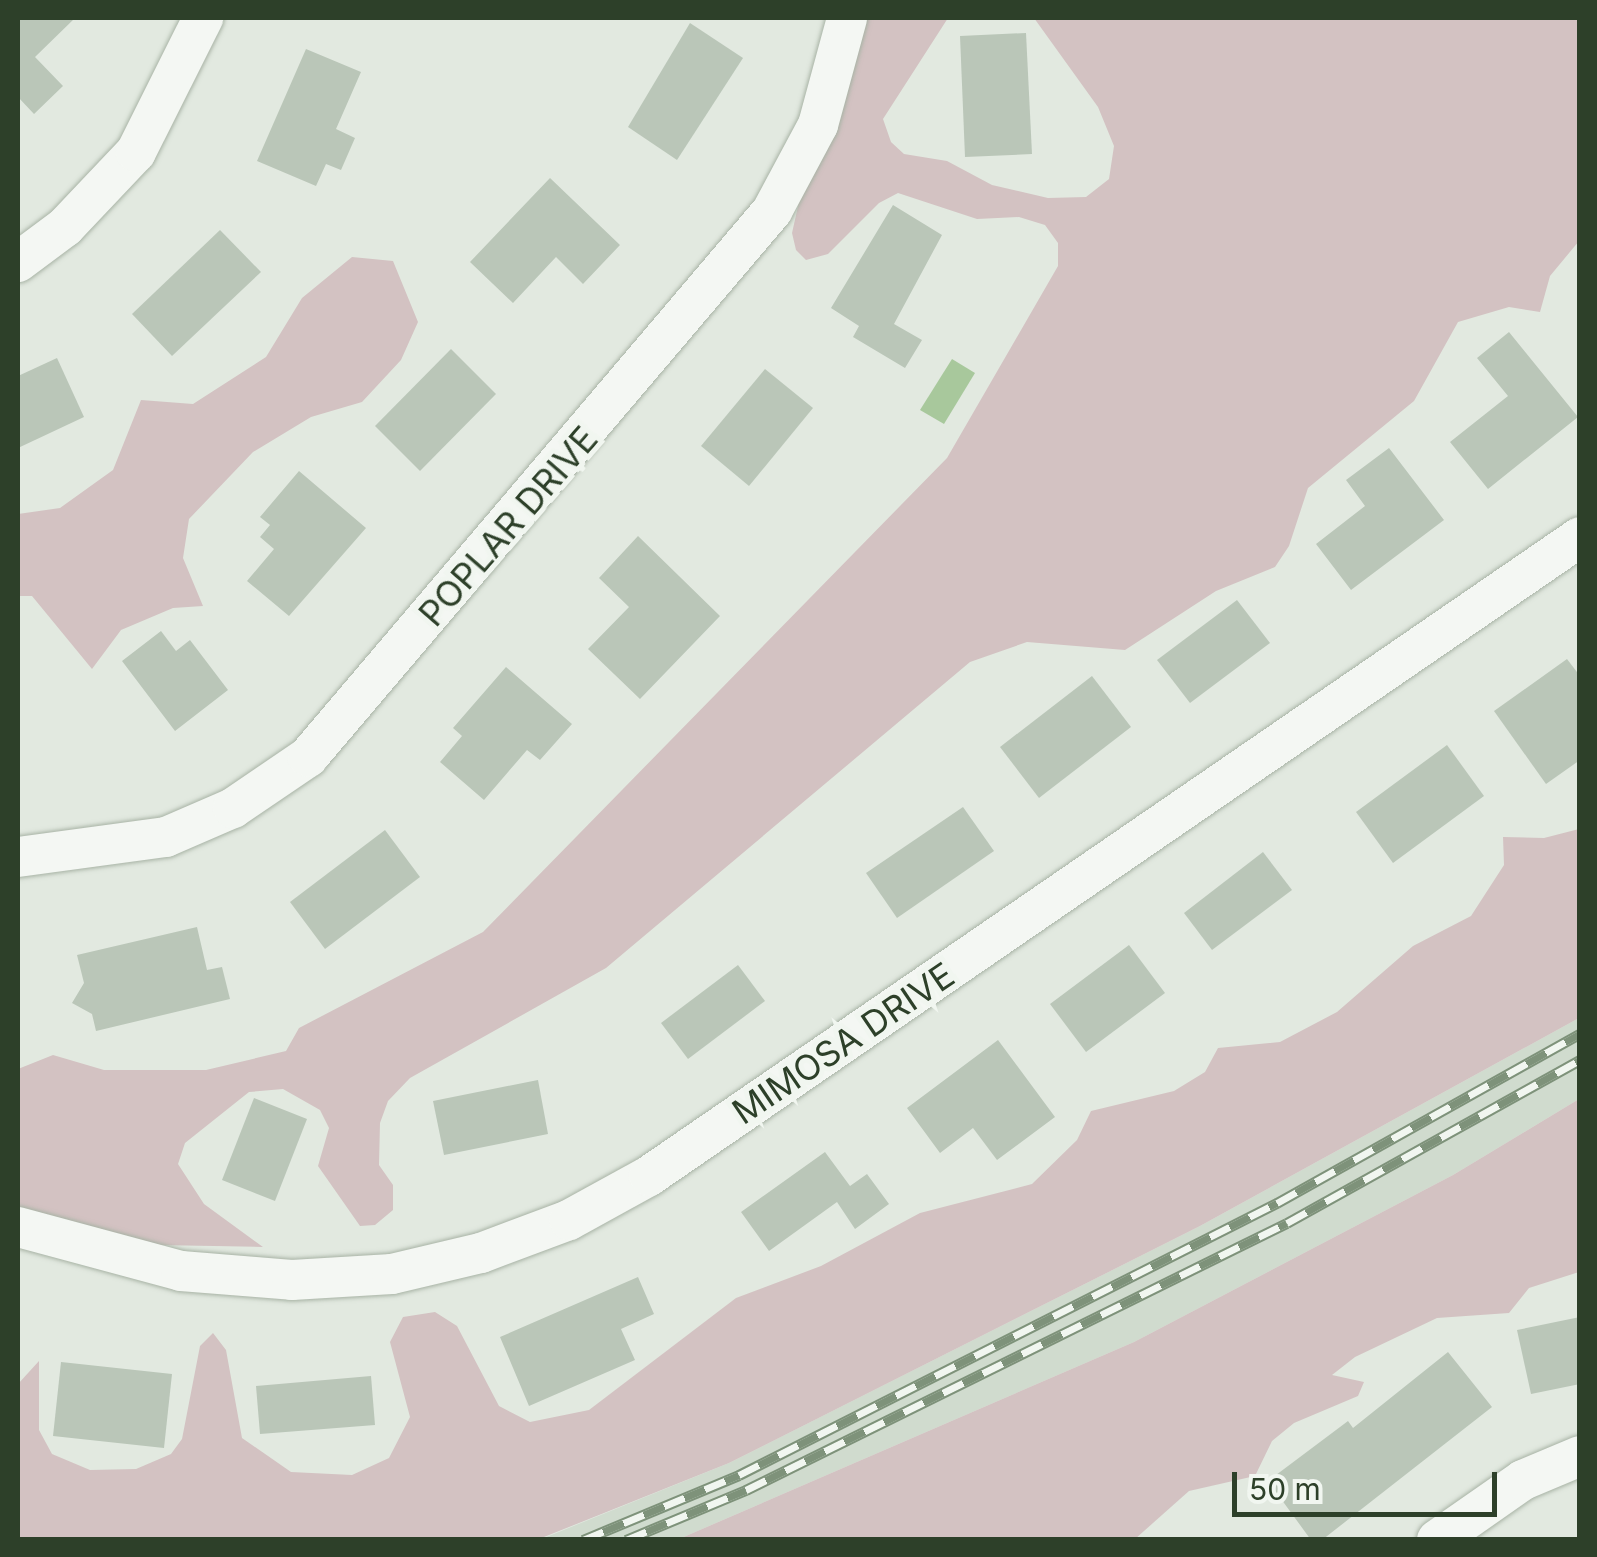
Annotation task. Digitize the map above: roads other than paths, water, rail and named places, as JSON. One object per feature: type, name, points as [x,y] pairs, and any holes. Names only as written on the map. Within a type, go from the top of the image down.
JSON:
[{"type":"street","points":[[18,262],[93,201],[136,152],[203,18]]},
{"type":"street","name":"POPLAR DRIVE","points":[[18,857],[166,837],[232,808],[308,757],[772,211],[818,124],[847,18]]},
{"type":"street","name":"MIMOSA DRIVE","points":[[18,1227],[181,1271],[292,1280],[392,1274],[481,1253],[569,1220],[649,1176],[1580,537]]},
{"type":"street","points":[[1437,1540],[1523,1480],[1580,1456]]},
{"type":"railway","points":[[583,1540],[739,1475],[1277,1203],[1580,1034]]},
{"type":"railway","points":[[626,1540],[746,1490],[1287,1223],[1580,1060]]}]
